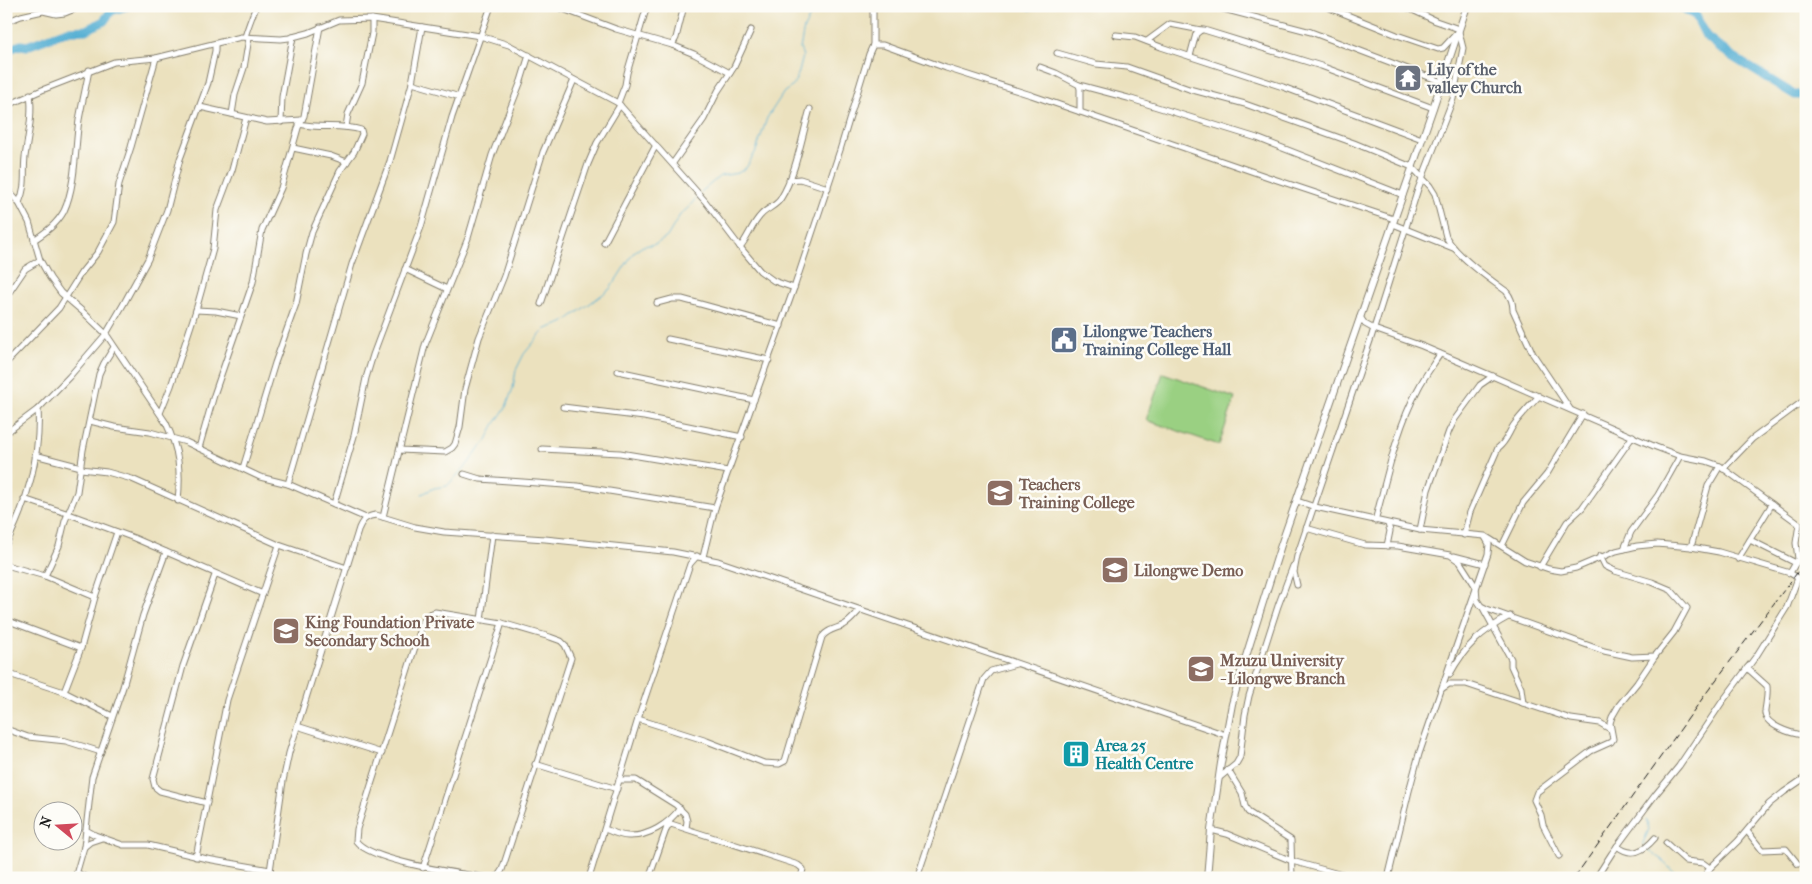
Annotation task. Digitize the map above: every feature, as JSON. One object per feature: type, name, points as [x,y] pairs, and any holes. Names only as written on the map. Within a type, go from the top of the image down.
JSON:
[{"type":"main road","points":[[1207,878],[1211,830],[1226,735],[1242,669],[1281,545],[1467,6]]},
{"type":"street","points":[[6,22],[44,9],[56,14],[82,6]]},
{"type":"street","points":[[232,114],[235,95],[244,68],[248,24],[253,19],[256,6]]},
{"type":"street","points":[[334,504],[354,436],[371,362],[425,216],[450,124],[491,6]]},
{"type":"street","points":[[555,6],[638,36],[672,45],[730,72]]},
{"type":"street","points":[[541,304],[588,164],[597,143],[619,104],[647,6]]},
{"type":"street","points":[[672,45],[676,38],[684,6]]},
{"type":"street","points":[[589,878],[638,719],[690,564],[700,557],[715,508],[742,437],[828,188],[873,45],[873,6]]},
{"type":"street","points":[[1212,6],[1311,32],[1442,82]]},
{"type":"street","points":[[1325,6],[1438,49],[1443,48],[1459,30]]},
{"type":"street","points":[[1404,6],[1459,30]]},
{"type":"street","points":[[346,127],[348,114],[362,83],[372,32],[372,19]]},
{"type":"street","points":[[6,106],[30,94],[114,62],[156,58],[247,37],[282,40],[293,38],[339,20],[372,19],[480,36],[509,45],[529,54],[619,104],[673,163],[718,216],[740,248],[767,277],[794,288]]},
{"type":"street","points":[[1147,41],[1170,24],[1201,30],[1321,66],[1433,108]]},
{"type":"street","points":[[199,448],[253,282],[262,230],[281,188],[306,111],[320,27]]},
{"type":"street","points":[[288,484],[352,264],[390,161],[412,83],[422,27]]},
{"type":"street","points":[[673,163],[704,119],[751,30]]},
{"type":"street","points":[[1190,56],[1196,34],[1201,30]]},
{"type":"street","points":[[1219,778],[1236,764],[1240,757],[1249,696],[1278,606],[1315,507],[1423,178],[1453,99],[1462,48],[1459,30]]},
{"type":"street","points":[[1116,35],[1135,37],[1312,97],[1422,139]]},
{"type":"street","points":[[281,122],[282,97],[293,38]]},
{"type":"street","points":[[6,433],[38,409],[69,377],[106,334],[123,306],[152,250],[167,210],[180,159],[208,83],[215,44]]},
{"type":"street","points":[[873,45],[883,45],[1394,221],[1406,229],[1455,249]]},
{"type":"street","points":[[1057,53],[1096,64],[1127,67],[1188,89],[1245,104],[1412,166],[1435,194],[1446,237],[1455,249],[1509,295],[1513,302],[1513,310],[1532,354],[1570,409]]},
{"type":"street","points":[[383,517],[423,353],[468,238],[492,155],[521,81],[529,54]]},
{"type":"street","points":[[6,363],[51,317],[66,298],[80,273],[98,252],[114,222],[119,184],[156,58]]},
{"type":"street","points":[[1040,67],[1079,85],[1128,98],[1257,138],[1403,195]]},
{"type":"street","points":[[34,240],[52,226],[67,204],[72,183],[80,118],[90,70]]},
{"type":"street","points":[[399,450],[446,452],[455,444],[460,427],[465,389],[479,338],[504,276],[543,152],[574,80]]},
{"type":"street","points":[[412,83],[460,97]]},
{"type":"street","points":[[1079,85],[1080,112]]},
{"type":"street","points":[[19,203],[25,185],[25,161],[32,107],[30,94]]},
{"type":"street","points":[[200,108],[246,118],[301,122],[308,126],[346,127],[362,131],[354,152],[336,179],[312,232],[296,304],[275,363],[243,468]]},
{"type":"street","points":[[740,248],[759,217],[780,200],[789,180],[810,109]]},
{"type":"street","points":[[160,413],[172,386],[196,310],[213,248],[217,210],[232,170],[246,118]]},
{"type":"street","points":[[604,243],[656,145]]},
{"type":"street","points":[[293,148],[331,156],[346,162]]},
{"type":"street","points":[[789,180],[794,178],[800,179],[828,188]]},
{"type":"street","points":[[6,188],[19,203],[32,227],[40,260],[50,278],[66,298],[106,334],[160,413],[173,438],[180,471],[178,501]]},
{"type":"street","points":[[6,297],[25,269],[40,260]]},
{"type":"street","points":[[405,269],[447,289]]},
{"type":"street","points":[[657,303],[661,300],[682,299],[781,326]]},
{"type":"street","points":[[196,310],[216,311],[241,316]]},
{"type":"street","points":[[1360,318],[1374,329],[1493,376],[1656,447],[1680,456],[1706,461],[1722,467],[1799,524],[1796,563],[1790,573]]},
{"type":"street","points":[[668,339],[769,360]]},
{"type":"street","points":[[45,576],[62,539],[65,521],[77,492],[98,374],[114,347]]},
{"type":"street","points":[[1375,521],[1386,476],[1417,390],[1440,354]]},
{"type":"street","points":[[618,370],[754,400]]},
{"type":"street","points":[[1420,530],[1428,490],[1449,431],[1455,419],[1480,385],[1493,376]]},
{"type":"street","points":[[1464,535],[1470,512],[1498,448],[1504,443],[1524,411],[1539,396]]},
{"type":"street","points":[[1691,547],[1708,486],[1722,467],[1752,439],[1806,399]]},
{"type":"street","points":[[563,407],[644,417],[742,437]]},
{"type":"street","points":[[6,544],[17,522],[31,476],[39,422],[38,409]]},
{"type":"street","points":[[1502,546],[1523,503],[1542,481],[1583,414]]},
{"type":"street","points":[[90,421],[173,438],[199,448],[260,477],[288,484],[366,518]]},
{"type":"street","points":[[1540,567],[1567,522],[1582,508],[1633,436]]},
{"type":"street","points":[[542,449],[620,452],[728,472]]},
{"type":"street","points":[[35,455],[81,468],[107,472],[132,479],[280,545],[347,568]]},
{"type":"street","points":[[1624,549],[1632,532],[1658,495],[1680,456]]},
{"type":"street","points":[[464,474],[480,479],[578,486],[715,508]]},
{"type":"street","points":[[24,499],[117,532],[263,594]]},
{"type":"street","points":[[1297,501],[1315,507],[1420,530],[1485,536],[1525,561],[1555,570],[1576,568],[1600,556],[1649,544],[1691,547],[1719,552],[1790,573],[1798,578],[1806,578]]},
{"type":"street","points":[[1738,559],[1772,504]]},
{"type":"street","points":[[269,878],[282,781],[297,726],[359,528],[370,515],[429,530],[565,541],[700,557],[1226,735]]},
{"type":"street","points":[[1386,546],[1390,531],[1388,524]]},
{"type":"street","points":[[1306,528],[1365,545],[1398,546],[1485,564]]},
{"type":"street","points":[[64,692],[81,648],[95,597],[117,532]]},
{"type":"street","points":[[481,620],[492,535]]},
{"type":"street","points":[[1388,878],[1408,791],[1419,754],[1485,564],[1489,549],[1485,536]]},
{"type":"street","points":[[1750,540],[1796,563]]},
{"type":"street","points":[[196,857],[227,700],[280,545]]},
{"type":"street","points":[[88,878],[76,875],[84,847],[91,786],[112,716],[126,678],[143,615],[166,552]]},
{"type":"street","points":[[1297,556],[1294,572],[1297,585]]},
{"type":"street","points":[[1450,556],[1460,562],[1476,587],[1477,600],[1511,659],[1511,666],[1521,688],[1523,703]]},
{"type":"street","points":[[1559,856],[1544,830],[1539,809],[1534,800],[1535,796],[1540,788],[1592,751],[1611,742],[1613,736],[1610,723],[1612,717],[1674,632],[1682,620],[1686,608],[1671,590],[1615,571],[1605,566],[1600,556]]},
{"type":"street","points":[[6,565],[45,576],[95,597]]},
{"type":"street","points":[[207,803],[160,791],[153,782],[182,666],[215,575]]},
{"type":"street","points":[[1596,878],[1617,846],[1660,788],[1679,766],[1747,668],[1787,607],[1798,578]]},
{"type":"street","points":[[1481,606],[1604,651],[1632,658],[1655,656]]},
{"type":"street","points":[[638,719],[706,741],[764,763],[776,765],[783,763],[822,638],[828,631],[852,620],[860,610]]},
{"type":"street","points":[[435,612],[502,623],[561,642],[569,651],[571,658],[502,870],[498,876],[491,878],[423,868],[365,849],[356,841],[357,829],[426,617],[435,612]]},
{"type":"street","points":[[1442,688],[1462,654],[1474,640],[1492,626],[1510,616]]},
{"type":"street","points":[[6,620],[81,648]]},
{"type":"street","points":[[423,868],[502,623]]},
{"type":"street","points":[[917,878],[984,679],[991,671],[1016,664]]},
{"type":"street","points":[[1747,668],[1767,686],[1765,710],[1767,720],[1776,727],[1795,734],[1803,736],[1806,734]]},
{"type":"street","points":[[6,673],[64,692],[112,716]]},
{"type":"street","points":[[1442,688],[1450,684],[1466,684],[1571,719],[1604,724],[1611,730]]},
{"type":"street","points":[[297,726],[382,753]]},
{"type":"street","points":[[6,729],[28,737],[66,741],[101,752]]},
{"type":"street","points":[[535,764],[617,789]]},
{"type":"street","points":[[1228,770],[1242,793],[1248,812],[1291,840],[1292,878]]},
{"type":"street","points":[[1703,878],[1710,868],[1747,831],[1776,798],[1806,777]]},
{"type":"street","points":[[619,780],[636,780],[680,808],[685,814],[686,828]]},
{"type":"street","points":[[604,829],[618,835],[638,835],[670,821],[680,808]]},
{"type":"street","points":[[649,878],[667,827],[670,824],[798,865],[803,869],[801,878]]},
{"type":"street","points":[[86,830],[124,846],[148,845],[196,857],[270,870]]},
{"type":"street","points":[[1211,830],[1228,834],[1292,861],[1353,878]]},
{"type":"street","points":[[1747,831],[1762,850],[1786,849],[1798,864]]},
{"type":"street","points":[[84,847],[96,839],[105,838]]},
{"type":"street","points":[[1617,846],[1627,852],[1639,852],[1648,847],[1656,838]]},
{"type":"street","points":[[1666,843],[1686,861],[1703,863],[1710,868]]},
{"type":"green space","points":[[1163,373],[1235,398],[1219,445],[1146,420]]},
{"type":"waterway","points":[[6,50],[21,45],[27,46],[67,31],[86,30],[104,21],[111,11],[127,6]]},
{"type":"waterway","points":[[701,192],[720,176],[738,173],[746,168],[756,151],[767,118],[784,92],[793,86],[803,56],[800,49],[804,28],[818,6]]},
{"type":"waterway","points":[[1680,6],[1696,16],[1706,36],[1731,56],[1795,95],[1806,95]]},
{"type":"waterway","points":[[422,494],[434,488],[447,486],[486,442],[506,407],[513,388],[516,370],[524,354],[539,336],[546,329],[563,323],[610,289],[634,252],[643,246],[656,244],[667,237],[680,215],[697,197]]},
{"type":"waterway","points":[[1644,846],[1643,843],[1649,829],[1646,820]]},
{"type":"waterway","points":[[1646,849],[1662,860],[1679,878]]},
{"type":"railway","points":[[1574,878],[1707,692],[1806,561]]},
{"type":"place","name":"Lily of the valley Church","points":[[1408,78]]},
{"type":"place","name":"Lilongwe Teachers Training College Hall","points":[[1064,340]]},
{"type":"place","name":"Teachers Training College","points":[[1000,493]]},
{"type":"place","name":"Lilongwe Demo","points":[[1115,570]]},
{"type":"place","name":"King Foundation Private Secondary Schooh","points":[[286,631]]},
{"type":"place","name":"Mzuzu University - Lilongwe Branch","points":[[1201,669]]},
{"type":"place","name":"Area 25 Health Centre","points":[[1076,754]]}]
